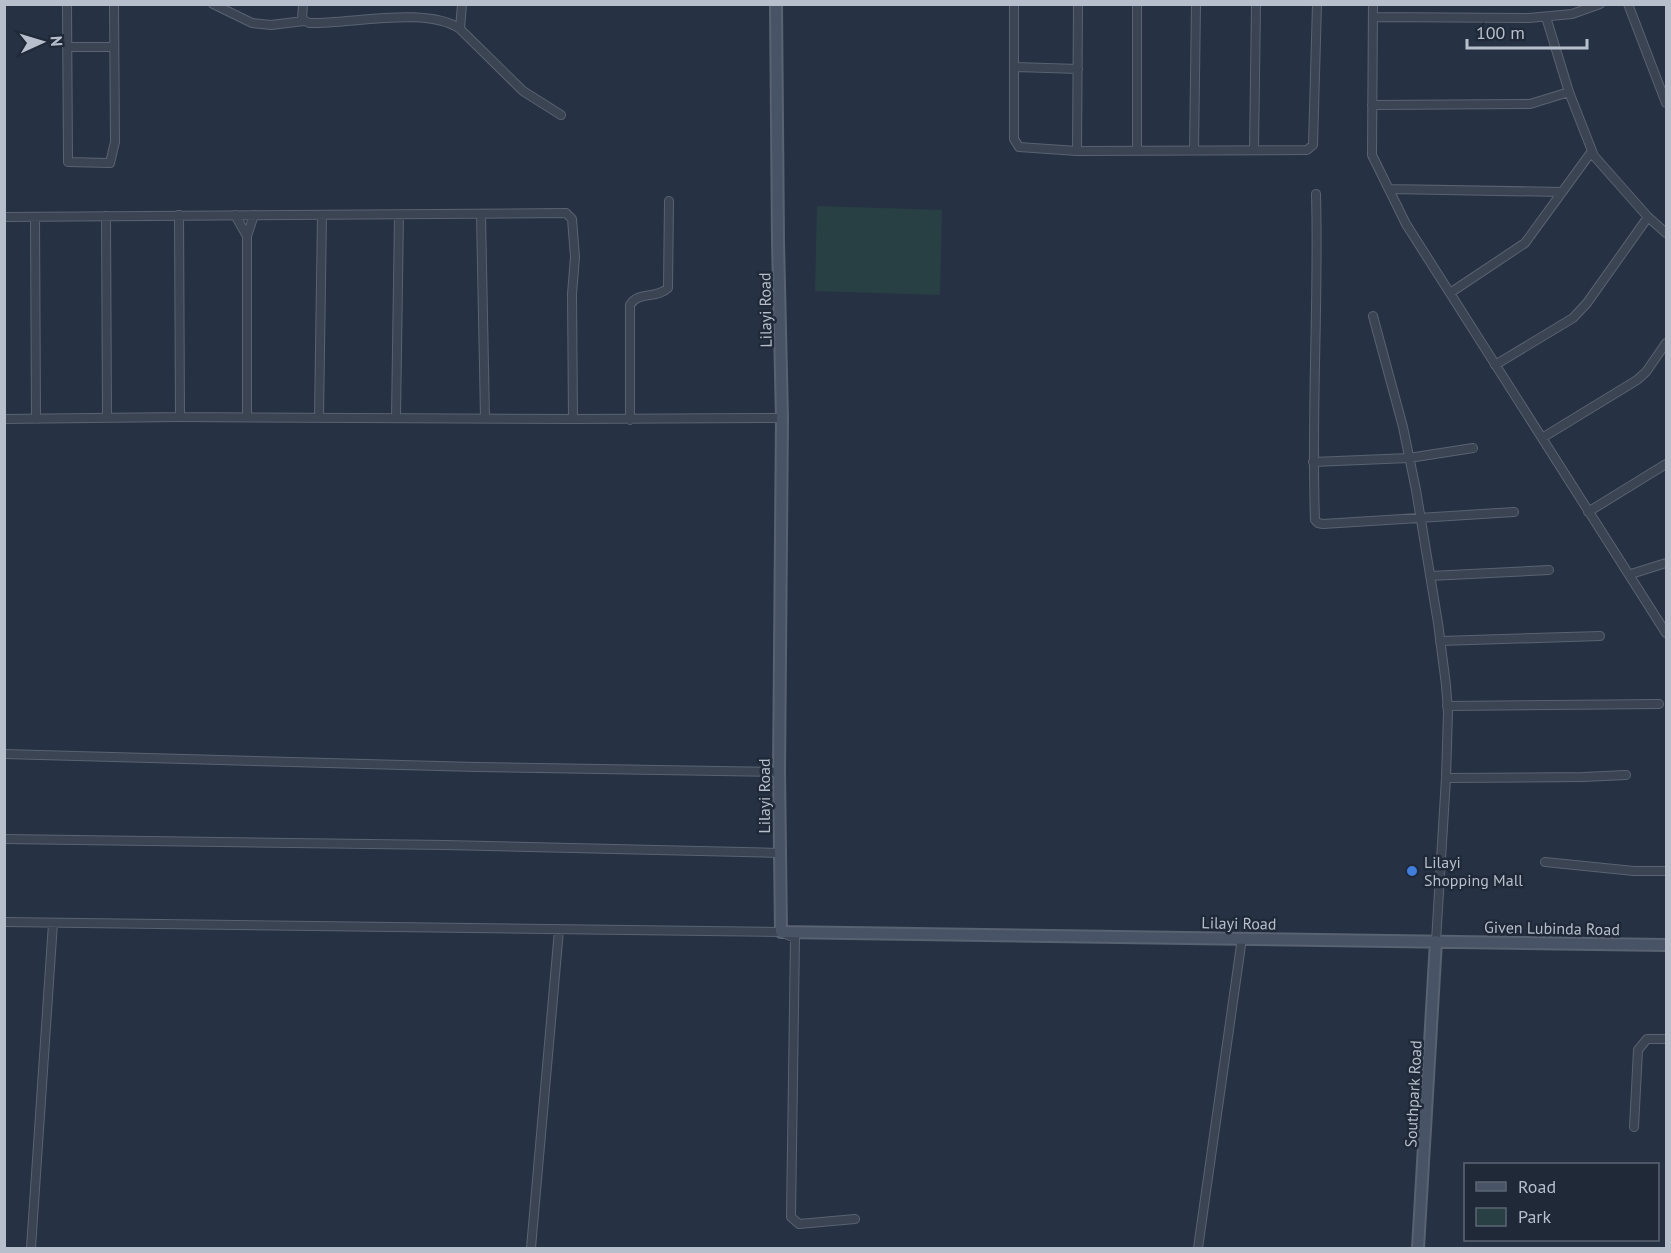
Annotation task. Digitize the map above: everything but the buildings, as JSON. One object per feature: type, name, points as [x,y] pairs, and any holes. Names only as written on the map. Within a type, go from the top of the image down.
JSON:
[{"type":"street","points":[[67,4],[68,162],[110,163],[115,142],[114,4]]},
{"type":"street","points":[[213,4],[252,23],[271,25],[304,21],[326,23],[420,18],[450,22],[524,91],[561,115]]},
{"type":"street","points":[[303,4],[304,21]]},
{"type":"street","points":[[460,29],[462,4]]},
{"type":"street","name":"Lilayi Road","points":[[776,4],[782,418],[780,932],[1436,940]]},
{"type":"street","points":[[1014,4],[1014,139],[1018,147],[1077,151],[1307,150],[1313,145],[1317,4]]},
{"type":"street","points":[[1077,151],[1078,4]]},
{"type":"street","points":[[1137,4],[1137,149]]},
{"type":"street","points":[[1194,151],[1196,4]]},
{"type":"street","points":[[1254,150],[1256,4]]},
{"type":"street","points":[[1373,4],[1372,155],[1406,224],[1666,633]]},
{"type":"street","points":[[1373,17],[1546,16],[1572,14],[1600,4]]},
{"type":"street","points":[[1628,4],[1666,103]]},
{"type":"street","points":[[1546,16],[1569,92],[1594,156],[1648,217],[1666,233]]},
{"type":"street","points":[[67,47],[114,47]]},
{"type":"street","points":[[1014,67],[1078,69]]},
{"type":"street","points":[[1372,105],[1530,104],[1569,92]]},
{"type":"street","points":[[1450,293],[1525,243],[1592,151]]},
{"type":"street","points":[[1389,189],[1563,192]]},
{"type":"street","points":[[1316,194],[1318,266],[1313,462],[1315,520],[1318,523],[1514,512]]},
{"type":"street","points":[[630,420],[630,305],[638,297],[659,294],[668,288],[669,201]]},
{"type":"street","points":[[4,217],[566,213],[572,219],[575,257],[572,294],[573,419]]},
{"type":"street","points":[[481,214],[485,418]]},
{"type":"street","points":[[179,215],[180,417]]},
{"type":"street","points":[[235,215],[247,236]]},
{"type":"street","points":[[247,417],[247,236],[254,215]]},
{"type":"street","points":[[319,417],[322,215]]},
{"type":"street","points":[[396,417],[399,215]]},
{"type":"street","points":[[106,216],[107,418]]},
{"type":"street","points":[[35,217],[36,419]]},
{"type":"street","points":[[1495,364],[1573,318],[1587,303],[1648,217]]},
{"type":"street","points":[[1373,316],[1403,427],[1409,458],[1440,641],[1447,706],[1446,778],[1436,940]]},
{"type":"street","points":[[1542,438],[1637,380],[1646,372],[1666,343]]},
{"type":"street","points":[[4,419],[396,417],[630,420],[782,418]]},
{"type":"street","points":[[1313,462],[1409,458],[1473,448]]},
{"type":"street","points":[[1588,512],[1666,464]]},
{"type":"street","points":[[1630,574],[1666,562]]},
{"type":"street","points":[[1430,576],[1550,570]]},
{"type":"street","points":[[1440,641],[1600,636]]},
{"type":"street","points":[[1447,706],[1659,704]]},
{"type":"street","points":[[4,754],[779,772]]},
{"type":"street","points":[[1446,778],[1626,775]]},
{"type":"street","points":[[4,838],[445,844],[780,853]]},
{"type":"street","points":[[1545,862],[1634,871],[1666,871]]},
{"type":"street","points":[[4,922],[780,932],[795,938],[791,1217],[799,1224],[855,1219]]},
{"type":"street","points":[[31,1248],[53,923]]},
{"type":"street","points":[[531,1248],[558,930]]},
{"type":"street","points":[[1198,1248],[1242,938]]},
{"type":"street","name":"Given Lubinda Road","points":[[1436,940],[1666,945]]},
{"type":"street","name":"Southpark Road","points":[[1418,1248],[1436,940]]},
{"type":"street","points":[[1634,1127],[1638,1050],[1647,1040],[1666,1039]]},
{"type":"green space","points":[[817,206],[942,210],[940,295],[815,291]]},
{"type":"place","name":"Lilayi Shopping Mall","points":[[1412,871]]}]
